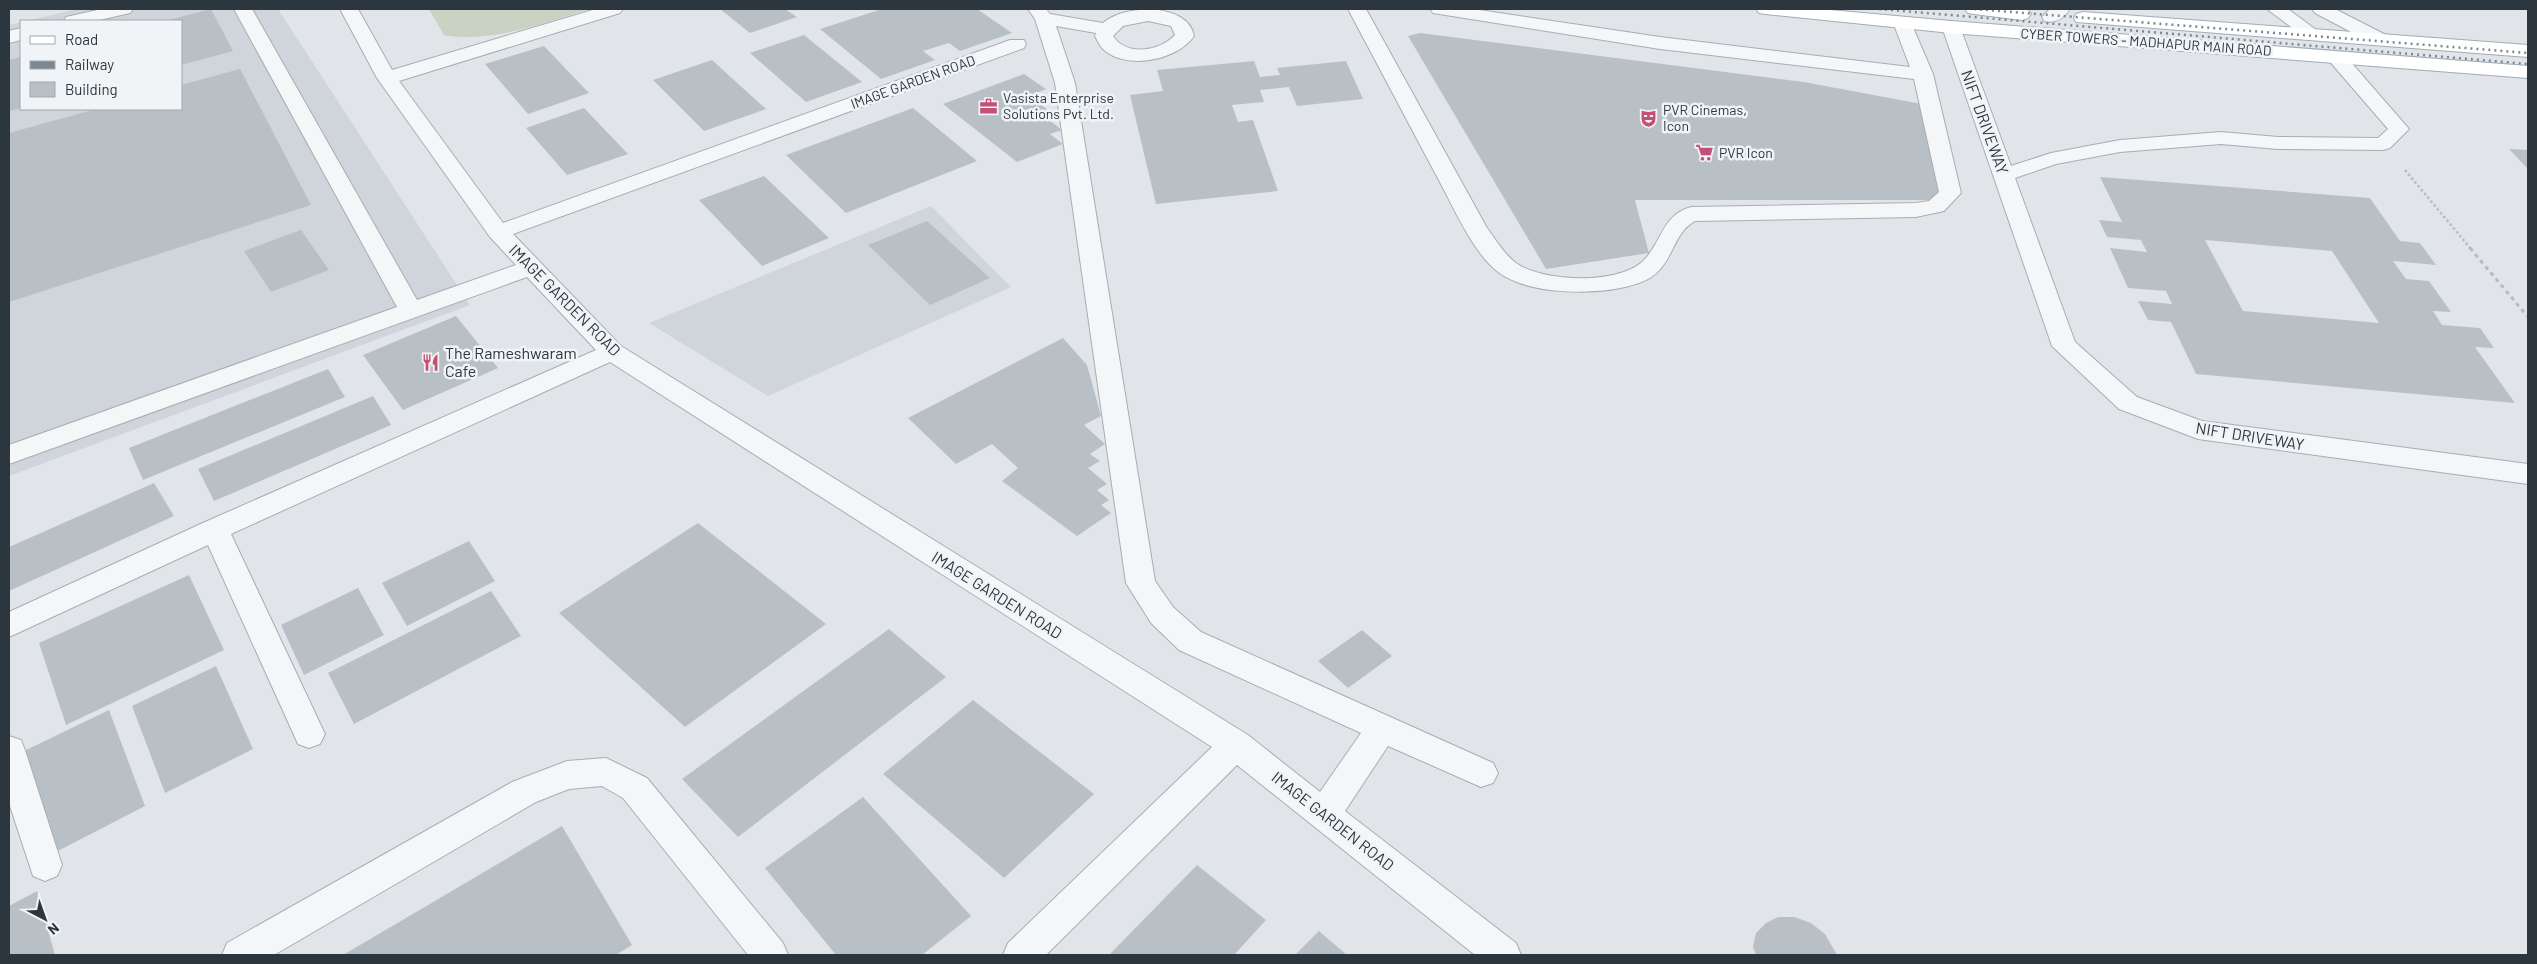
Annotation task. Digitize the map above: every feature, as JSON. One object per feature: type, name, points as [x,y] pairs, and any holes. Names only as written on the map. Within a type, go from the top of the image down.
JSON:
[{"type":"main road","name":"CYBER TOWERS - MADHAPUR MAIN ROAD","points":[[1765,9],[1951,27],[2528,72]]},
{"type":"main road","name":"CYBER TOWERS - MADHAPUR MAIN ROAD","points":[[1974,9],[2056,13],[2528,51]]},
{"type":"street","points":[[77,20],[124,9]]},
{"type":"street","points":[[243,9],[411,310]]},
{"type":"street","name":"IMAGE GARDEN ROAD","points":[[350,9],[387,78],[498,232],[612,352],[1236,746],[1503,955]]},
{"type":"street","points":[[387,78],[614,9]]},
{"type":"street","points":[[1356,9],[1476,228],[1493,253],[1512,271],[1540,280],[1587,285],[1619,282],[1644,272],[1660,257],[1668,239],[1683,217],[1691,214],[1916,210],[1936,206],[1950,193],[1923,74],[1902,22]]},
{"type":"street","points":[[1439,9],[1660,43],[1923,74]]},
{"type":"street","points":[[2276,9],[2314,35]]},
{"type":"street","points":[[2321,9],[2381,40]]},
{"type":"street","points":[[1040,14],[1106,29]]},
{"type":"street","points":[[1040,14],[1065,83],[1141,583],[1162,615],[1190,641],[1481,773]]},
{"type":"street","name":"NIFT DRIVEWAY","points":[[1951,27],[2064,346],[2128,403],[2198,430],[2528,474]]},
{"type":"street","name":"IMAGE GARDEN ROAD","points":[[498,232],[1017,44]]},
{"type":"street","points":[[2004,175],[2051,159],[2120,146],[2222,138],[2278,143],[2383,144],[2399,129],[2336,56]]},
{"type":"street","points":[[9,455],[532,267]]},
{"type":"street","points":[[9,625],[215,529],[612,352]]},
{"type":"street","points":[[215,529],[309,734]]},
{"type":"street","points":[[1324,814],[1382,728]]},
{"type":"street","points":[[1021,955],[1236,746]]},
{"type":"street","points":[[9,750],[45,865]]},
{"type":"street","points":[[240,955],[524,792],[566,775],[606,772],[635,788],[770,955]]},
{"type":"path","points":[[2383,144],[2528,318]]},
{"type":"shaded area","points":[[77,9],[278,9],[470,305],[9,476],[9,25],[20,22],[20,110],[182,110],[182,20],[30,20]]},
{"type":"shaded area","points":[[931,206],[1011,287],[768,396],[649,323]]},
{"type":"green space","points":[[429,9],[590,9],[517,30],[480,37],[461,37],[444,35]]},
{"type":"building","points":[[211,9],[233,51],[182,65],[182,20],[169,20]]},
{"type":"building","points":[[720,9],[785,9],[797,17],[750,33]]},
{"type":"building","points":[[882,9],[977,9],[1012,33],[960,51],[949,43],[923,51],[935,60],[881,79],[820,29]]},
{"type":"building","name":"PVR Icon","points":[[1420,33],[1804,82],[1927,105],[1939,200],[1635,200],[1649,253],[1546,269],[1408,36]]},
{"type":"building","points":[[804,35],[862,82],[806,102],[750,53]]},
{"type":"building","points":[[544,46],[589,93],[528,114],[485,64]]},
{"type":"building","points":[[20,57],[20,108],[9,111],[9,60]]},
{"type":"building","points":[[712,60],[766,109],[704,131],[653,80]]},
{"type":"building","points":[[1254,61],[1260,77],[1280,75],[1277,68],[1346,61],[1363,99],[1297,106],[1289,87],[1260,90],[1264,102],[1232,105],[1238,122],[1253,120],[1278,191],[1156,204],[1130,95],[1163,91],[1157,70]]},
{"type":"building","points":[[240,69],[311,205],[9,302],[9,133],[92,110],[182,110],[182,85]]},
{"type":"building","points":[[1024,74],[1046,89],[1029,96],[1052,113],[1044,116],[1062,130],[1050,134],[1063,144],[1017,162],[943,104]]},
{"type":"building","points":[[584,108],[628,154],[567,175],[526,128]]},
{"type":"building","points":[[913,108],[977,161],[846,213],[786,155]]},
{"type":"building","points":[[2509,149],[2528,150],[2528,169]]},
{"type":"building","points":[[764,176],[829,238],[762,266],[699,200]]},
{"type":"building","points":[[2100,177],[2370,198],[2400,241],[2420,243],[2436,265],[2393,261],[2406,279],[2429,281],[2451,312],[2433,311],[2442,325],[2480,328],[2494,348],[2475,347],[2515,403],[2196,374],[2171,322],[2148,320],[2138,301],[2172,304],[2166,291],[2128,288],[2110,248],[2147,252],[2141,240],[2107,237],[2099,220],[2122,222]],"holes":[[[2205,240],[2332,251],[2379,323],[2243,311]]]},
{"type":"building","points":[[927,221],[990,278],[930,305],[868,245]]},
{"type":"building","points":[[301,230],[329,270],[271,292],[244,251]]},
{"type":"building","name":"The Rameshwaram Cafe","points":[[456,316],[498,368],[403,410],[363,355]]},
{"type":"building","points":[[1063,338],[1087,365],[1101,416],[1084,425],[1105,444],[1090,454],[1100,461],[1088,468],[1107,484],[1097,490],[1109,500],[1101,505],[1111,513],[1077,536],[1002,481],[1018,468],[992,444],[956,464],[908,418]]},
{"type":"building","points":[[328,369],[345,397],[143,480],[129,448]]},
{"type":"building","points":[[373,396],[391,425],[214,501],[198,469]]},
{"type":"building","points":[[154,483],[174,516],[9,591],[9,547]]},
{"type":"building","points":[[698,523],[826,624],[685,727],[559,613]]},
{"type":"building","points":[[469,541],[495,581],[407,626],[382,583]]},
{"type":"building","points":[[189,575],[224,650],[66,725],[39,643]]},
{"type":"building","points":[[358,588],[384,635],[304,675],[281,625]]},
{"type":"building","points":[[491,591],[521,636],[354,724],[328,673]]},
{"type":"building","points":[[889,629],[946,677],[738,837],[682,779]]},
{"type":"building","points":[[1362,630],[1392,656],[1348,688],[1318,661]]},
{"type":"building","points":[[216,666],[253,749],[165,793],[132,706]]},
{"type":"building","points":[[973,700],[1094,794],[1004,878],[883,774]]},
{"type":"building","points":[[109,710],[145,806],[54,853],[22,752]]},
{"type":"building","points":[[863,797],[971,916],[922,955],[836,955],[765,868]]},
{"type":"building","points":[[562,826],[632,945],[616,955],[343,955]]},
{"type":"building","points":[[1197,865],[1266,920],[1234,955],[1109,955]]},
{"type":"building","points":[[37,891],[55,955],[9,955],[9,906]]},
{"type":"building","points":[[1778,917],[1794,917],[1811,923],[1825,934],[1837,955],[1756,955],[1753,947],[1756,933],[1766,923]]},
{"type":"building","points":[[1319,931],[1347,955],[1295,955]]},
{"type":"railway","points":[[1879,9],[2528,64]]},
{"type":"railway","points":[[1974,9],[2528,53]]},
{"type":"place","name":"Vasista Enterprise Solutions Pvt. Ltd.","points":[[989,106]]},
{"type":"place","name":"PVR Cinemas, Icon","points":[[1649,118]]},
{"type":"place","name":"PVR Icon","points":[[1705,153]]},
{"type":"place","name":"The Rameshwaram Cafe","points":[[431,362]]}]
